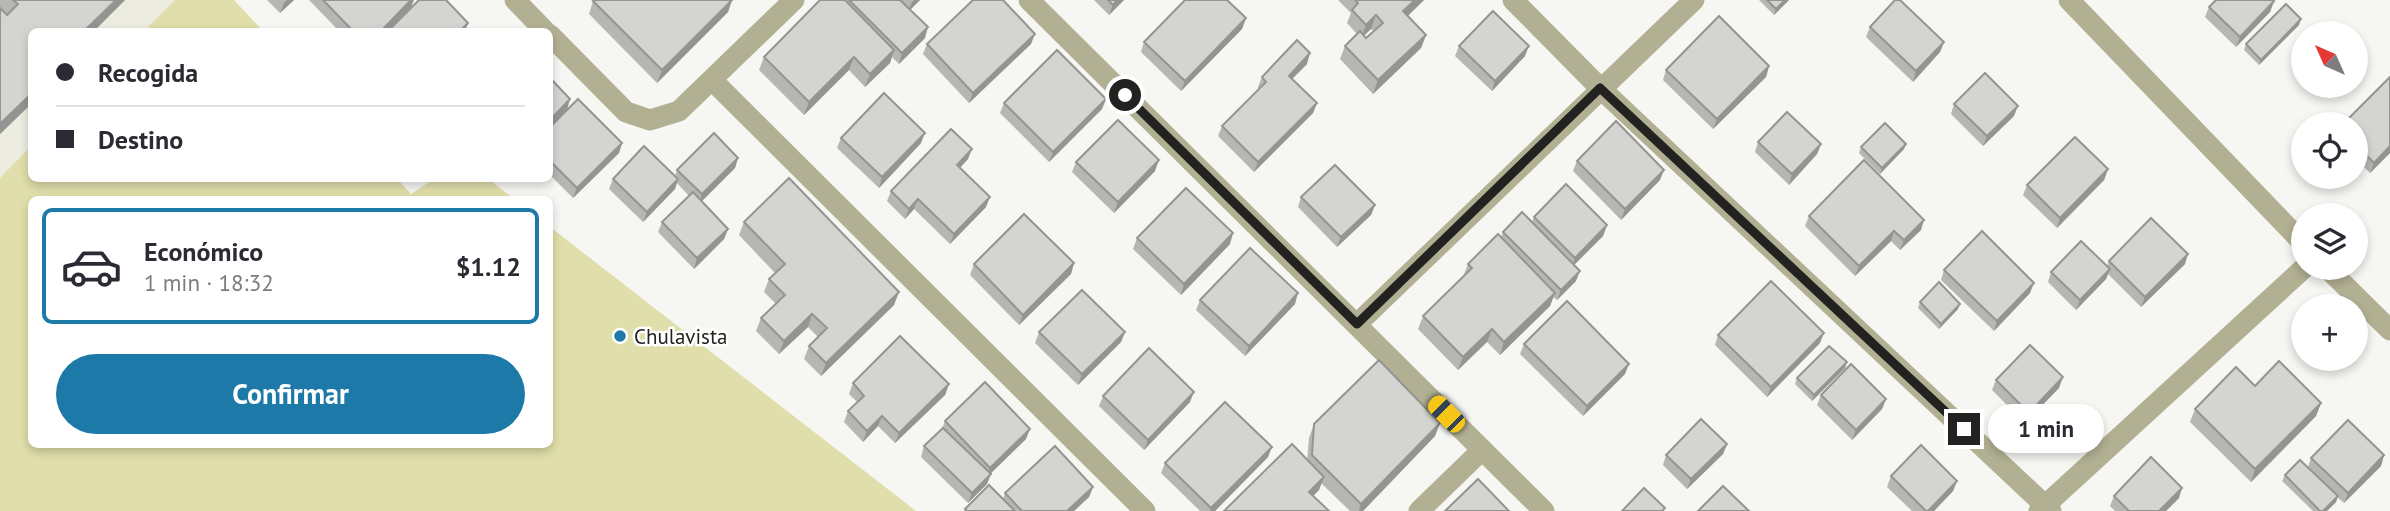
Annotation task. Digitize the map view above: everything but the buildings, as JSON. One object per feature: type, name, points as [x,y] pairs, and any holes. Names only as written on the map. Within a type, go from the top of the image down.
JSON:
[{"type":"street","points":[[515,0],[543,28]]},
{"type":"street","points":[[553,38],[626,112],[650,120],[679,111],[794,0]]},
{"type":"street","points":[[1028,0],[1544,511]]},
{"type":"street","points":[[1513,0],[1600,88],[2045,509],[2291,280]]},
{"type":"street","points":[[1357,324],[1600,88],[1695,0]]},
{"type":"street","points":[[2069,0],[2291,231]]},
{"type":"street","points":[[713,81],[1145,511]]},
{"type":"street","points":[[2339,280],[2390,330]]},
{"type":"street","points":[[1419,511],[1482,450]]},
{"type":"shaded area","points":[[0,0],[175,0],[147,28],[28,28],[28,149],[0,178]]},
{"type":"shaded area","points":[[175,0],[234,0],[260,28],[147,28]]},
{"type":"shaded area","name":"Chulavista","points":[[28,149],[28,182],[400,182],[411,194],[429,182],[492,182],[510,196],[28,196],[28,448],[553,448],[553,229],[916,511],[0,511],[0,178]]},
{"type":"place","name":"Chulavista","points":[[620,336]]},
{"type":"route","points":[[1125,95],[1357,324],[1600,88],[1964,429]]}]
